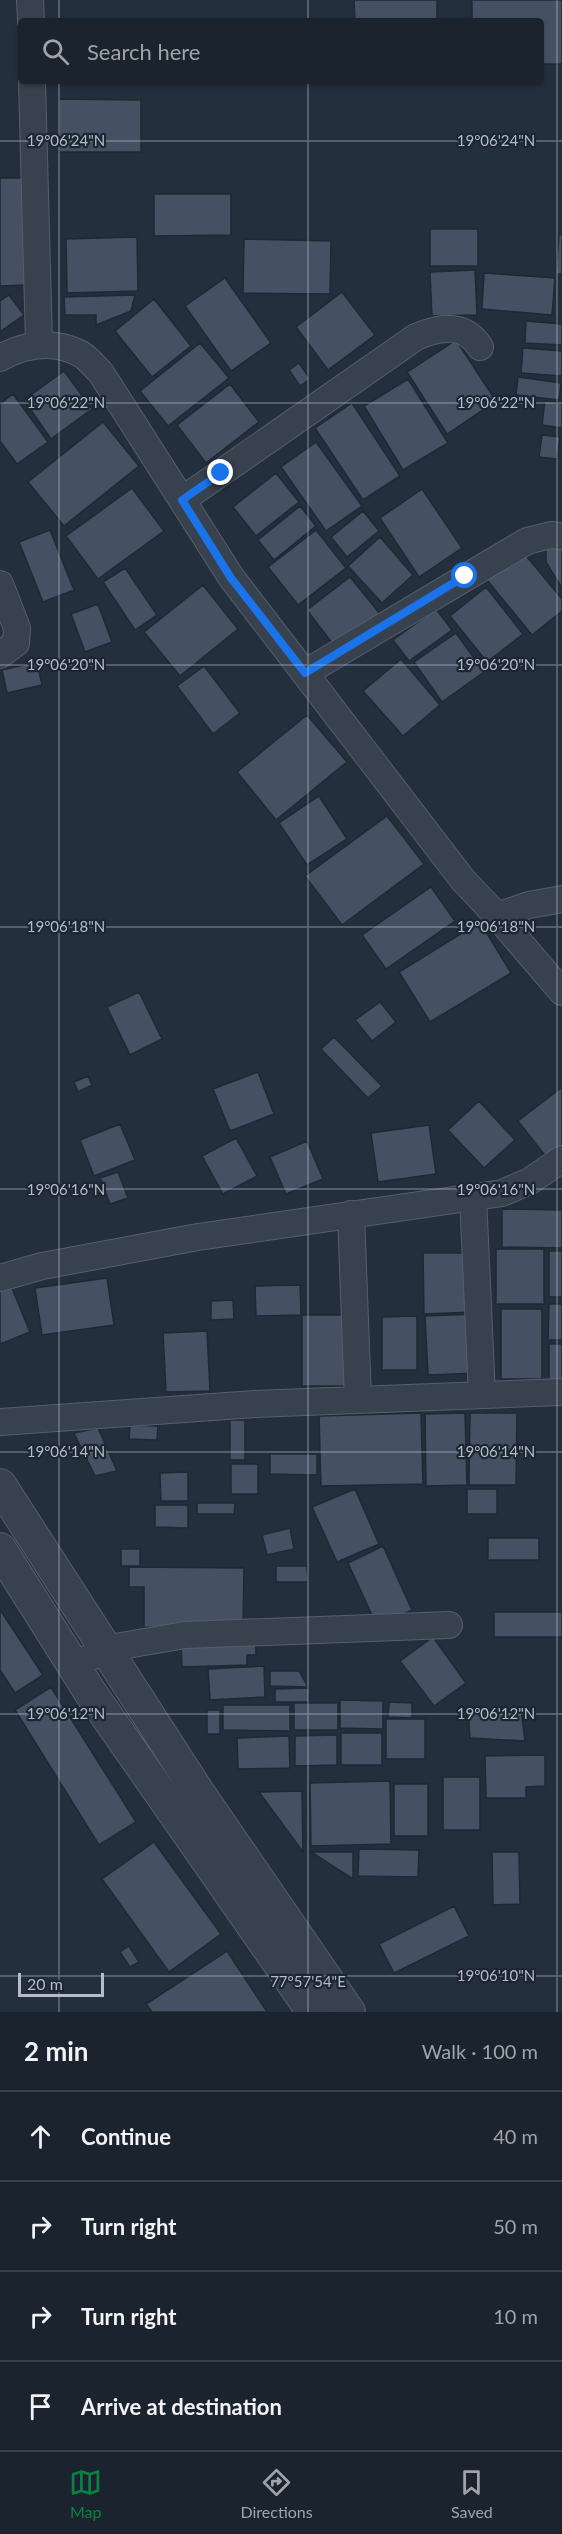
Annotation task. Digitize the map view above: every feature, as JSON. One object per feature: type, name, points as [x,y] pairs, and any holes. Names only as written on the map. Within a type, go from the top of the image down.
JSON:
[{"type":"street","points":[[30,0],[31,18]]},
{"type":"street","points":[[32,84],[39,344]]},
{"type":"street","points":[[182,500],[416,337],[439,329],[459,329],[474,337],[480,347]]},
{"type":"street","points":[[0,358],[13,350],[39,344],[53,346],[81,354],[101,373],[231,578],[463,880],[562,992]]},
{"type":"street","points":[[305,673],[527,541],[562,536]]},
{"type":"street","points":[[0,584],[17,628],[17,635],[16,643],[0,655]]},
{"type":"street","points":[[497,916],[529,905],[562,899]]},
{"type":"street","points":[[0,1278],[42,1266],[198,1237],[502,1193],[530,1181],[562,1159]]},
{"type":"street","points":[[530,1181],[562,1185]]},
{"type":"street","points":[[473,1197],[482,1395]]},
{"type":"street","points":[[351,1214],[358,1400]]},
{"type":"street","points":[[0,1422],[255,1404],[562,1392]]},
{"type":"street","points":[[0,1485],[104,1649],[246,1864],[349,2012]]},
{"type":"street","points":[[0,1549],[74,1667],[313,2012]]},
{"type":"street","points":[[74,1667],[104,1649],[186,1635],[449,1625]]},
{"type":"building","points":[[354,0],[437,0],[437,18],[355,18]]},
{"type":"building","points":[[472,0],[562,0],[562,64],[544,64],[544,18],[472,18]]},
{"type":"building","points":[[59,99],[141,100],[141,152],[59,152]]},
{"type":"building","points":[[0,178],[27,178],[27,285],[0,286]]},
{"type":"building","points":[[154,194],[231,194],[231,235],[154,236]]},
{"type":"building","points":[[430,229],[478,229],[478,266],[430,266]]},
{"type":"building","points":[[559,234],[562,235],[562,274],[556,274]]},
{"type":"building","points":[[137,237],[138,291],[67,293],[66,239]]},
{"type":"building","points":[[244,239],[331,241],[330,294],[243,293]]},
{"type":"building","points":[[475,270],[477,315],[432,316],[430,272]]},
{"type":"building","points":[[484,273],[555,278],[552,315],[482,309]]},
{"type":"building","points":[[225,278],[271,343],[231,371],[185,306]]},
{"type":"building","points":[[342,292],[375,335],[328,370],[296,327]]},
{"type":"building","points":[[9,295],[24,315],[0,332],[0,301]]},
{"type":"building","points":[[135,295],[131,311],[96,325],[96,315],[65,315],[64,297]]},
{"type":"building","points":[[154,299],[191,346],[152,377],[115,331]]},
{"type":"building","points":[[526,321],[562,324],[562,345],[525,343]]},
{"type":"building","points":[[456,340],[496,401],[447,434],[407,372]]},
{"type":"building","points":[[200,343],[229,378],[168,426],[140,391]]},
{"type":"building","points":[[523,348],[562,351],[562,376],[521,373]]},
{"type":"building","points":[[299,363],[310,379],[300,386],[289,370]]},
{"type":"building","points":[[64,371],[92,409],[51,439],[24,400]]},
{"type":"building","points":[[518,377],[561,383],[559,400],[516,395]]},
{"type":"building","points":[[408,379],[448,443],[403,470],[364,406]]},
{"type":"building","points":[[230,384],[259,422],[206,463],[177,425]]},
{"type":"building","points":[[13,394],[48,442],[17,464],[0,441],[0,404]]},
{"type":"building","points":[[545,401],[562,403],[562,428],[542,425]]},
{"type":"building","points":[[352,403],[400,476],[363,500],[315,428]]},
{"type":"building","points":[[103,422],[139,466],[64,526],[28,482]]},
{"type":"building","points":[[542,435],[560,437],[557,459],[539,457]]},
{"type":"building","points":[[316,442],[362,506],[326,531],[281,467]]},
{"type":"building","points":[[276,473],[299,502],[256,536],[233,507]]},
{"type":"building","points":[[132,488],[164,531],[98,579],[66,536]]},
{"type":"building","points":[[422,489],[462,548],[419,577],[380,518]]},
{"type":"building","points":[[300,506],[316,526],[274,560],[258,540]]},
{"type":"building","points":[[363,511],[379,531],[347,557],[331,537]]},
{"type":"building","points":[[50,530],[74,590],[43,602],[19,542]]},
{"type":"building","points":[[316,530],[346,568],[298,605],[268,567]]},
{"type":"building","points":[[380,537],[413,575],[382,603],[348,566]]},
{"type":"building","points":[[546,547],[562,547],[562,588],[546,562]]},
{"type":"building","points":[[523,552],[562,599],[562,611],[532,635],[487,580]]},
{"type":"building","points":[[125,568],[157,615],[135,630],[103,582]]},
{"type":"building","points":[[350,577],[380,614],[336,648],[307,610]]},
{"type":"building","points":[[203,585],[238,629],[180,676],[144,632]]},
{"type":"building","points":[[486,587],[523,634],[487,662],[450,616]]},
{"type":"building","points":[[98,604],[112,642],[85,652],[71,614]]},
{"type":"building","points":[[436,609],[452,630],[409,661],[393,640]]},
{"type":"building","points":[[456,633],[484,672],[442,702],[414,662]]},
{"type":"building","points":[[401,659],[440,705],[403,736],[363,691]]},
{"type":"building","points":[[37,662],[42,685],[7,693],[2,670]]},
{"type":"building","points":[[204,666],[240,713],[213,734],[177,686]]},
{"type":"building","points":[[307,715],[347,762],[276,820],[237,772]]},
{"type":"building","points":[[319,796],[347,839],[307,865],[279,823]]},
{"type":"building","points":[[387,816],[424,864],[342,925],[305,876]]},
{"type":"building","points":[[431,887],[455,921],[386,969],[362,935]]},
{"type":"building","points":[[480,922],[511,973],[430,1022],[399,972]]},
{"type":"building","points":[[139,992],[162,1039],[130,1055],[107,1007]]},
{"type":"building","points":[[380,1002],[396,1022],[372,1041],[355,1020]]},
{"type":"building","points":[[334,1037],[382,1086],[368,1098],[321,1049]]},
{"type":"building","points":[[258,1072],[274,1114],[230,1131],[213,1089]]},
{"type":"building","points":[[88,1076],[92,1085],[78,1092],[74,1082]]},
{"type":"building","points":[[562,1087],[562,1147],[547,1158],[518,1121]]},
{"type":"building","points":[[479,1101],[515,1140],[484,1168],[448,1130]]},
{"type":"building","points":[[120,1124],[135,1160],[94,1176],[80,1140]]},
{"type":"building","points":[[429,1125],[436,1174],[378,1182],[371,1133]]},
{"type":"building","points":[[236,1138],[257,1176],[223,1194],[202,1156]]},
{"type":"building","points":[[307,1141],[323,1179],[286,1194],[270,1157]]},
{"type":"building","points":[[118,1172],[128,1198],[110,1204],[100,1178]]},
{"type":"building","points":[[502,1209],[562,1210],[562,1248],[502,1247]]},
{"type":"building","points":[[496,1249],[544,1249],[544,1304],[496,1304]]},
{"type":"building","points":[[549,1251],[562,1251],[562,1297],[549,1297]]},
{"type":"building","points":[[423,1253],[472,1253],[473,1312],[424,1314]]},
{"type":"building","points":[[107,1278],[114,1325],[42,1335],[35,1288]]},
{"type":"building","points":[[300,1285],[301,1315],[256,1316],[255,1286]]},
{"type":"building","points":[[11,1286],[30,1332],[0,1344],[0,1290]]},
{"type":"building","points":[[233,1300],[234,1319],[211,1320],[211,1301]]},
{"type":"building","points":[[549,1304],[562,1304],[562,1340],[548,1340]]},
{"type":"building","points":[[501,1309],[542,1309],[542,1379],[501,1379]]},
{"type":"building","points":[[476,1314],[479,1373],[428,1375],[425,1316]]},
{"type":"building","points":[[302,1315],[351,1315],[351,1386],[302,1386]]},
{"type":"building","points":[[417,1316],[417,1370],[382,1370],[382,1317]]},
{"type":"building","points":[[207,1331],[210,1391],[166,1392],[163,1333]]},
{"type":"building","points":[[549,1344],[562,1344],[562,1384],[549,1384]]},
{"type":"building","points":[[421,1413],[423,1484],[321,1486],[319,1416]]},
{"type":"building","points":[[465,1413],[467,1485],[426,1486],[425,1414]]},
{"type":"building","points":[[470,1413],[517,1413],[516,1485],[469,1485]]},
{"type":"building","points":[[230,1420],[245,1420],[245,1460],[230,1460]]},
{"type":"building","points":[[130,1425],[158,1426],[157,1440],[129,1439]]},
{"type":"building","points":[[98,1428],[117,1471],[95,1476],[74,1433]]},
{"type":"building","points":[[270,1454],[317,1454],[317,1475],[270,1474]]},
{"type":"building","points":[[231,1464],[258,1464],[258,1494],[231,1494]]},
{"type":"building","points":[[188,1472],[188,1501],[161,1501],[160,1473]]},
{"type":"building","points":[[355,1489],[379,1544],[337,1562],[312,1507]]},
{"type":"building","points":[[467,1489],[497,1489],[497,1514],[467,1514]]},
{"type":"building","points":[[197,1503],[235,1503],[234,1514],[197,1514]]},
{"type":"building","points":[[155,1505],[188,1505],[188,1528],[155,1527]]},
{"type":"building","points":[[290,1528],[294,1549],[267,1555],[262,1535]]},
{"type":"building","points":[[488,1538],[539,1538],[539,1560],[488,1560]]},
{"type":"building","points":[[383,1546],[412,1610],[377,1626],[348,1563]]},
{"type":"building","points":[[121,1549],[140,1549],[140,1566],[121,1566]]},
{"type":"building","points":[[276,1566],[307,1566],[308,1582],[276,1582]]},
{"type":"building","points":[[129,1567],[244,1568],[243,1628],[144,1627],[144,1587],[129,1587]]},
{"type":"building","points":[[0,1610],[43,1675],[15,1693],[0,1670]]},
{"type":"building","points":[[494,1612],[562,1612],[562,1637],[494,1637]]},
{"type":"building","points":[[255,1635],[256,1655],[247,1655],[247,1665],[182,1667],[181,1638]]},
{"type":"building","points":[[433,1637],[466,1683],[434,1706],[400,1661]]},
{"type":"building","points":[[264,1666],[265,1697],[210,1700],[208,1669]]},
{"type":"building","points":[[270,1671],[299,1671],[308,1687],[270,1686]]},
{"type":"building","points":[[51,1687],[136,1822],[99,1845],[15,1710]]},
{"type":"building","points":[[309,1688],[309,1702],[275,1702],[275,1689]]},
{"type":"building","points":[[340,1700],[383,1701],[383,1729],[340,1728]]},
{"type":"building","points":[[389,1702],[412,1703],[412,1718],[388,1717]]},
{"type":"building","points":[[294,1703],[338,1703],[338,1730],[294,1730]]},
{"type":"building","points":[[223,1705],[290,1705],[290,1731],[223,1730]]},
{"type":"building","points":[[207,1710],[220,1710],[220,1734],[207,1734]]},
{"type":"building","points":[[468,1710],[521,1710],[525,1741],[470,1738]]},
{"type":"building","points":[[386,1719],[425,1719],[425,1759],[386,1759]]},
{"type":"building","points":[[341,1733],[382,1733],[382,1765],[341,1765]]},
{"type":"building","points":[[337,1735],[337,1765],[295,1766],[295,1736]]},
{"type":"building","points":[[289,1736],[290,1768],[238,1769],[237,1738]]},
{"type":"building","points":[[545,1755],[545,1786],[526,1787],[526,1798],[486,1798],[485,1756]]},
{"type":"building","points":[[443,1777],[480,1777],[480,1830],[443,1830]]},
{"type":"building","points":[[390,1781],[391,1844],[311,1846],[310,1783]]},
{"type":"building","points":[[394,1784],[428,1784],[428,1836],[394,1836]]},
{"type":"building","points":[[302,1791],[303,1852],[259,1792]]},
{"type":"building","points":[[154,1842],[221,1934],[169,1972],[102,1879]]},
{"type":"building","points":[[359,1849],[419,1850],[418,1877],[358,1876]]},
{"type":"building","points":[[311,1852],[353,1852],[353,1879]]},
{"type":"building","points":[[492,1852],[519,1852],[520,1904],[493,1905]]},
{"type":"building","points":[[454,1906],[469,1936],[394,1973],[379,1944]]},
{"type":"building","points":[[129,1946],[139,1962],[130,1967],[120,1952]]},
{"type":"building","points":[[227,1951],[267,2012],[152,2012],[146,2004]]},
{"type":"route","points":[[221,473],[182,500],[231,578],[305,673],[465,576]]}]
